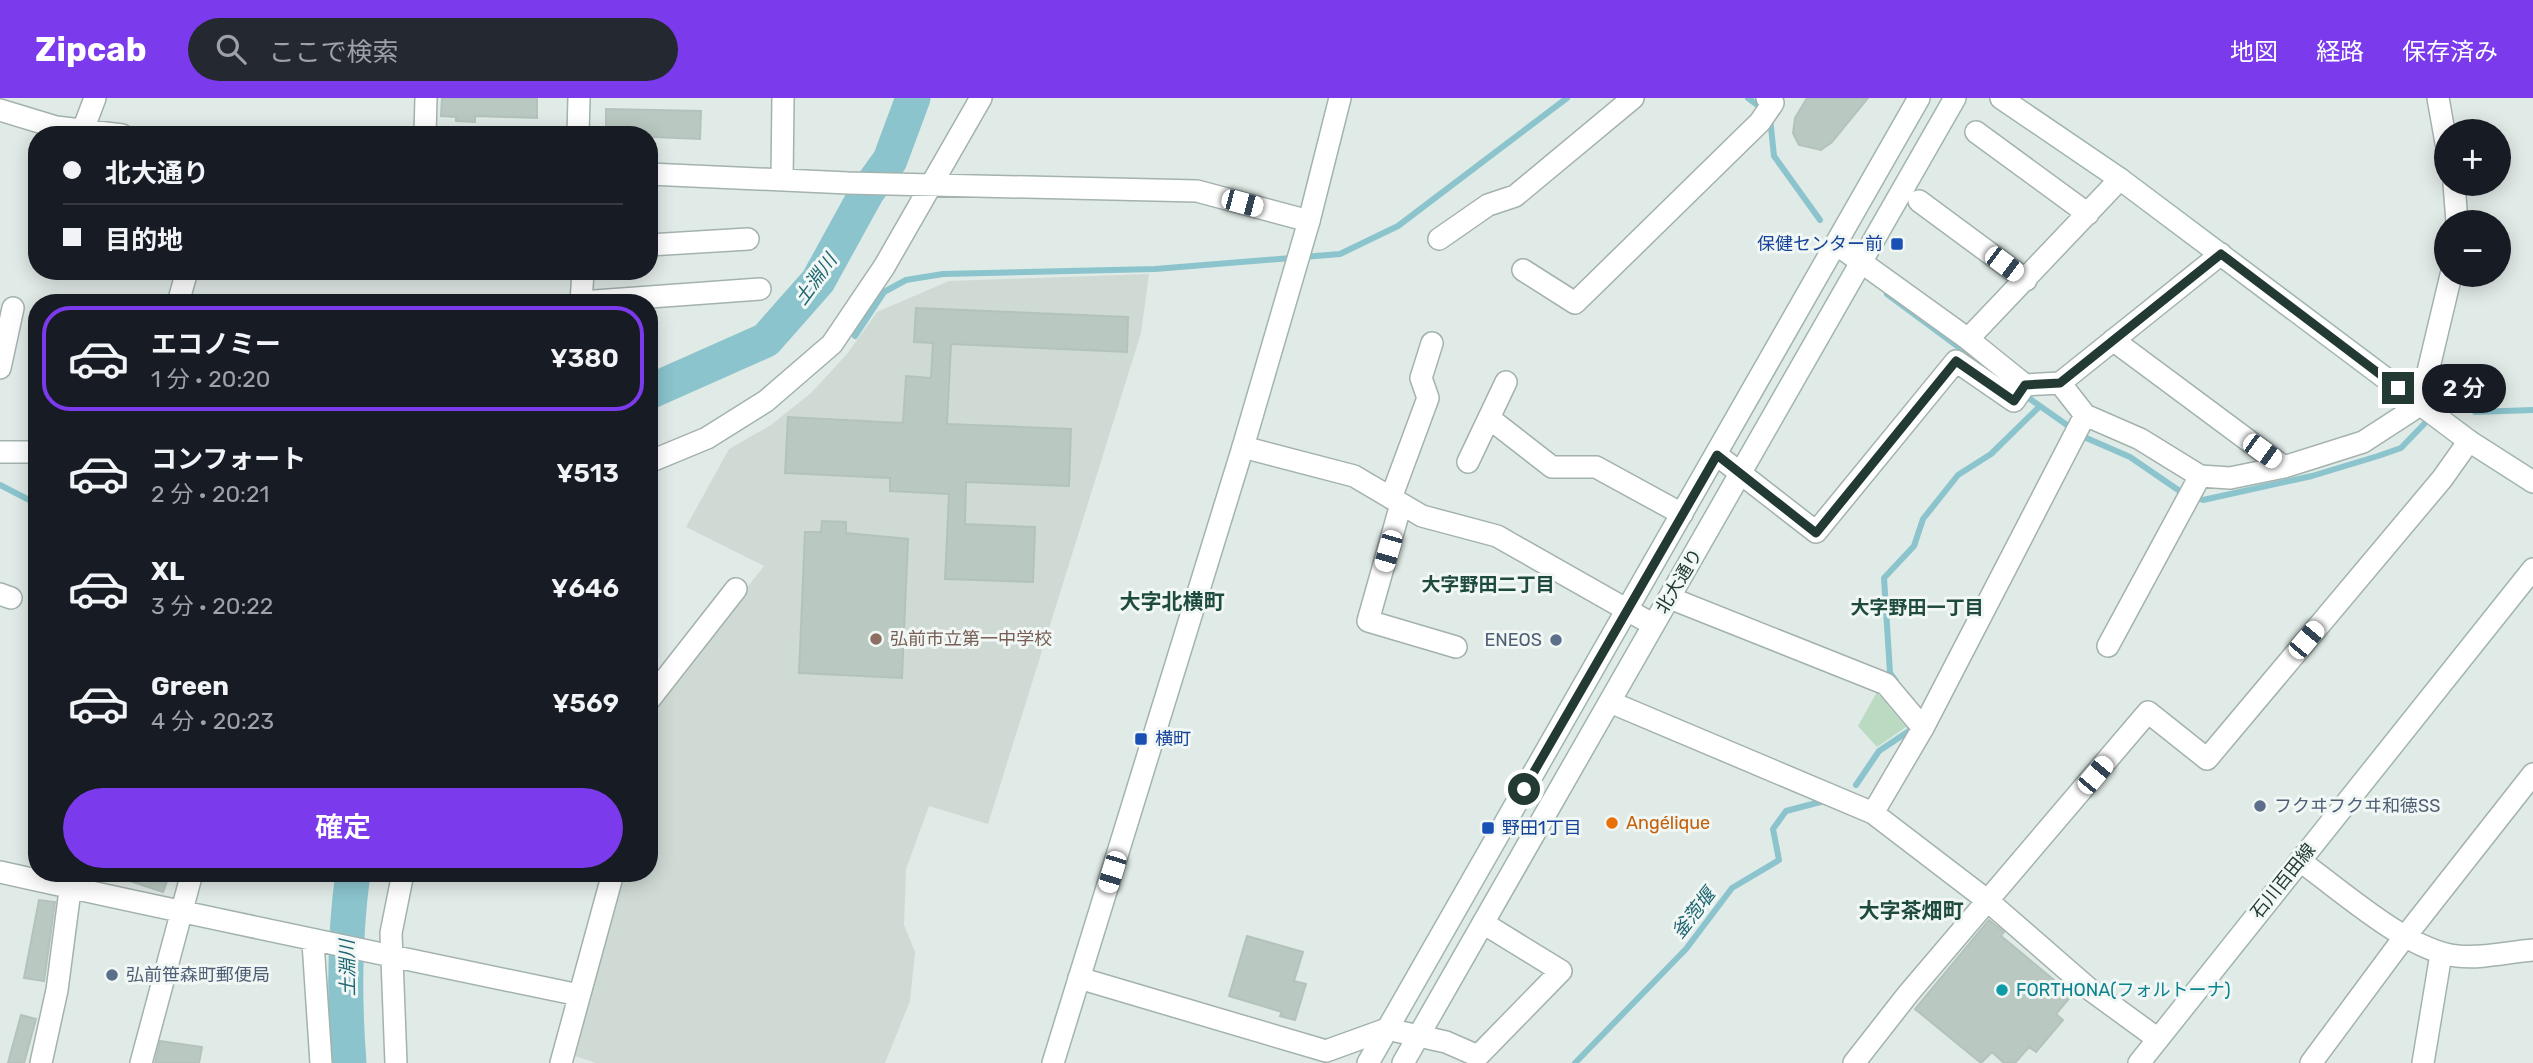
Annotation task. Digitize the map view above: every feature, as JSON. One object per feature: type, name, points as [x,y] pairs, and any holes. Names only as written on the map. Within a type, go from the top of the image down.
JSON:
[{"type":"street","points":[[84,126],[95,98]]},
{"type":"street","points":[[425,126],[426,98]]},
{"type":"street","points":[[578,126],[579,98]]},
{"type":"street","points":[[782,180],[783,98]]},
{"type":"street","points":[[658,458],[707,438],[766,401],[832,344],[884,267],[981,98]]},
{"type":"street","points":[[1053,1063],[1243,447],[1309,221],[1340,98]]},
{"type":"street","points":[[1439,239],[1488,205],[1515,196],[1633,98]]},
{"type":"street","name":"北大通り","points":[[1368,1063],[1919,98]]},
{"type":"street","name":"北大通り","points":[[1403,1063],[1955,98]]},
{"type":"street","points":[[2001,98],[2120,179],[2420,405],[2533,482]]},
{"type":"street","points":[[2438,98],[2442,119]]},
{"type":"street","points":[[1523,270],[1575,303],[1760,122],[1770,100]]},
{"type":"street","points":[[0,112],[53,126]]},
{"type":"street","points":[[1976,132],[2088,214]]},
{"type":"street","points":[[658,174],[932,186],[1197,191],[1309,221]]},
{"type":"street","points":[[1968,339],[2120,179]]},
{"type":"street","points":[[1919,201],[2026,280]]},
{"type":"street","points":[[658,244],[748,239]]},
{"type":"street","points":[[1836,244],[1968,339],[2022,390]]},
{"type":"street","points":[[1717,455],[1816,533],[1956,361],[2014,401],[2022,390],[2060,383],[2221,254]]},
{"type":"street","points":[[2080,425],[2140,439],[2200,476],[2230,478],[2284,467],[2363,442],[2420,405],[2448,287]]},
{"type":"street","points":[[658,296],[760,289]]},
{"type":"street","points":[[0,368],[13,308]]},
{"type":"street","points":[[2113,340],[2284,467]]},
{"type":"street","points":[[1432,343],[1421,378],[1428,398],[1396,501],[1368,621],[1456,648]]},
{"type":"street","points":[[1468,462],[1506,382]]},
{"type":"street","points":[[2060,383],[2080,425]]},
{"type":"street","points":[[1489,418],[1552,467],[1596,467],[1682,514]]},
{"type":"street","points":[[1873,813],[1923,728],[2080,425]]},
{"type":"street","points":[[1854,1063],[2148,712],[2207,759],[2442,479],[2469,440]]},
{"type":"street","points":[[1243,447],[1354,476],[1422,516],[1497,536],[1653,624]]},
{"type":"street","points":[[0,452],[28,452]]},
{"type":"street","points":[[2108,646],[2200,476]]},
{"type":"street","name":"石川百田線","points":[[2139,1063],[2533,569]]},
{"type":"street","points":[[658,689],[736,589]]},
{"type":"street","points":[[1670,598],[1886,684],[1923,728]]},
{"type":"street","points":[[1611,702],[1873,813],[1988,901],[2088,988],[2158,1039]]},
{"type":"street","points":[[2311,1063],[2405,937],[2533,774]]},
{"type":"street","points":[[2300,861],[2405,937],[2441,954],[2460,957],[2533,950]]},
{"type":"street","points":[[0,872],[28,875]]},
{"type":"street","points":[[41,1063],[57,990],[71,882]]},
{"type":"street","points":[[78,882],[180,912],[317,943],[383,953],[579,995]]},
{"type":"street","points":[[141,1063],[189,882]]},
{"type":"street","points":[[396,1063],[383,953],[391,933],[401,882]]},
{"type":"street","points":[[561,1063],[610,882]]},
{"type":"street","points":[[1079,978],[1326,1051],[1387,1029],[1446,1042],[1478,1056],[1561,971],[1483,923]]},
{"type":"street","points":[[317,943],[321,1063]]},
{"type":"street","points":[[2423,1063],[2441,954]]},
{"type":"shaded area","name":"弘前市立第一中学校","points":[[1149,274],[1141,333],[988,824],[929,806],[906,869],[904,925],[915,952],[910,1001],[885,1063],[596,1063],[575,1056],[621,882],[658,882],[658,701],[764,566],[686,527],[729,449],[771,425],[811,393],[847,354],[877,312],[949,281]]},
{"type":"green space","points":[[1877,692],[1906,727],[1877,747],[1858,726]]},
{"type":"building","points":[[442,98],[537,98],[537,118],[475,116],[475,122],[456,121],[456,117],[441,116]]},
{"type":"building","points":[[1807,98],[1868,98],[1832,142],[1821,150],[1799,145],[1793,133],[1795,118]]},
{"type":"building","points":[[606,109],[701,111],[700,139],[658,137],[658,126],[606,126]]},
{"type":"building","points":[[916,308],[1128,317],[1127,352],[951,344],[947,424],[1071,429],[1069,486],[966,482],[965,524],[1035,527],[1033,582],[945,579],[949,494],[890,491],[890,478],[785,473],[788,417],[903,423],[906,376],[931,378],[933,343],[914,342]]},
{"type":"building","points":[[822,521],[846,522],[846,533],[908,539],[902,678],[799,673],[805,532],[821,532]]},
{"type":"building","points":[[133,882],[167,882],[163,892]]},
{"type":"building","points":[[39,900],[55,902],[44,981],[24,978]]},
{"type":"building","name":"FORTHONA(フォルトーナ)","points":[[1989,920],[2004,932],[2001,936],[2072,995],[2056,1014],[2063,1020],[2036,1052],[2029,1047],[2015,1063],[2004,1063],[1992,1052],[1981,1063],[1915,1009]]},
{"type":"building","points":[[1247,936],[1303,952],[1294,981],[1306,984],[1295,1020],[1280,1016],[1282,1012],[1229,996]]},
{"type":"building","points":[[21,1015],[36,1019],[24,1063],[8,1063]]},
{"type":"building","points":[[160,1041],[202,1047],[199,1063],[155,1063]]},
{"type":"waterway","name":"土淵川","points":[[658,388],[766,340],[818,281],[867,192],[890,160],[913,98]]},
{"type":"waterway","points":[[855,336],[884,292],[906,280],[943,274],[1155,269],[1340,254],[1398,226],[1567,98]]},
{"type":"waterway","points":[[1748,98],[1763,109]]},
{"type":"waterway","points":[[1770,118],[1774,156],[1820,220]]},
{"type":"waterway","points":[[1887,294],[1991,371]]},
{"type":"waterway","points":[[2023,394],[2084,437],[2130,457],[2184,494],[2203,500],[2312,476],[2401,448],[2426,422]]},
{"type":"waterway","points":[[2445,405],[2464,397],[2475,412],[2533,410]]},
{"type":"waterway","name":"釜萢堰","points":[[1896,681],[1890,673],[1884,578],[1914,546],[1923,519],[1958,475],[1991,454],[2040,406]]},
{"type":"waterway","points":[[0,485],[28,499]]},
{"type":"waterway","name":"釜萢堰","points":[[1856,785],[1879,751],[1909,731]]},
{"type":"waterway","name":"釜萢堰","points":[[1575,1063],[1686,949],[1732,888],[1779,860],[1773,829],[1786,811],[1824,801]]},
{"type":"waterway","name":"土淵川","points":[[349,1063],[346,968],[352,882]]},
{"type":"place","name":"保健センター前","points":[[1897,244]]},
{"type":"place","name":"弘前市立第一中学校","points":[[876,639]]},
{"type":"place","name":"ENEOS","points":[[1556,640]]},
{"type":"place","name":"横町","points":[[1141,739]]},
{"type":"place","name":"フクヰフクヰ和徳SS","points":[[2260,806]]},
{"type":"place","name":"Angélique","points":[[1612,823]]},
{"type":"place","name":"野田1丁目","points":[[1488,828]]},
{"type":"place","name":"弘前笹森町郵便局","points":[[112,975]]},
{"type":"place","name":"FORTHONA(フォルトーナ)","points":[[2002,990]]},
{"type":"district","name":"大字野田二丁目","points":[[1488,584]]},
{"type":"district","name":"大字北横町","points":[[1172,602]]},
{"type":"district","name":"大字野田一丁目","points":[[1917,607]]},
{"type":"district","name":"大字茶畑町","points":[[1911,911]]},
{"type":"route","points":[[1524,789],[1626,608],[1717,455],[1816,533],[1956,361],[2014,401],[2025,385],[2060,383],[2221,254],[2398,388]]}]
